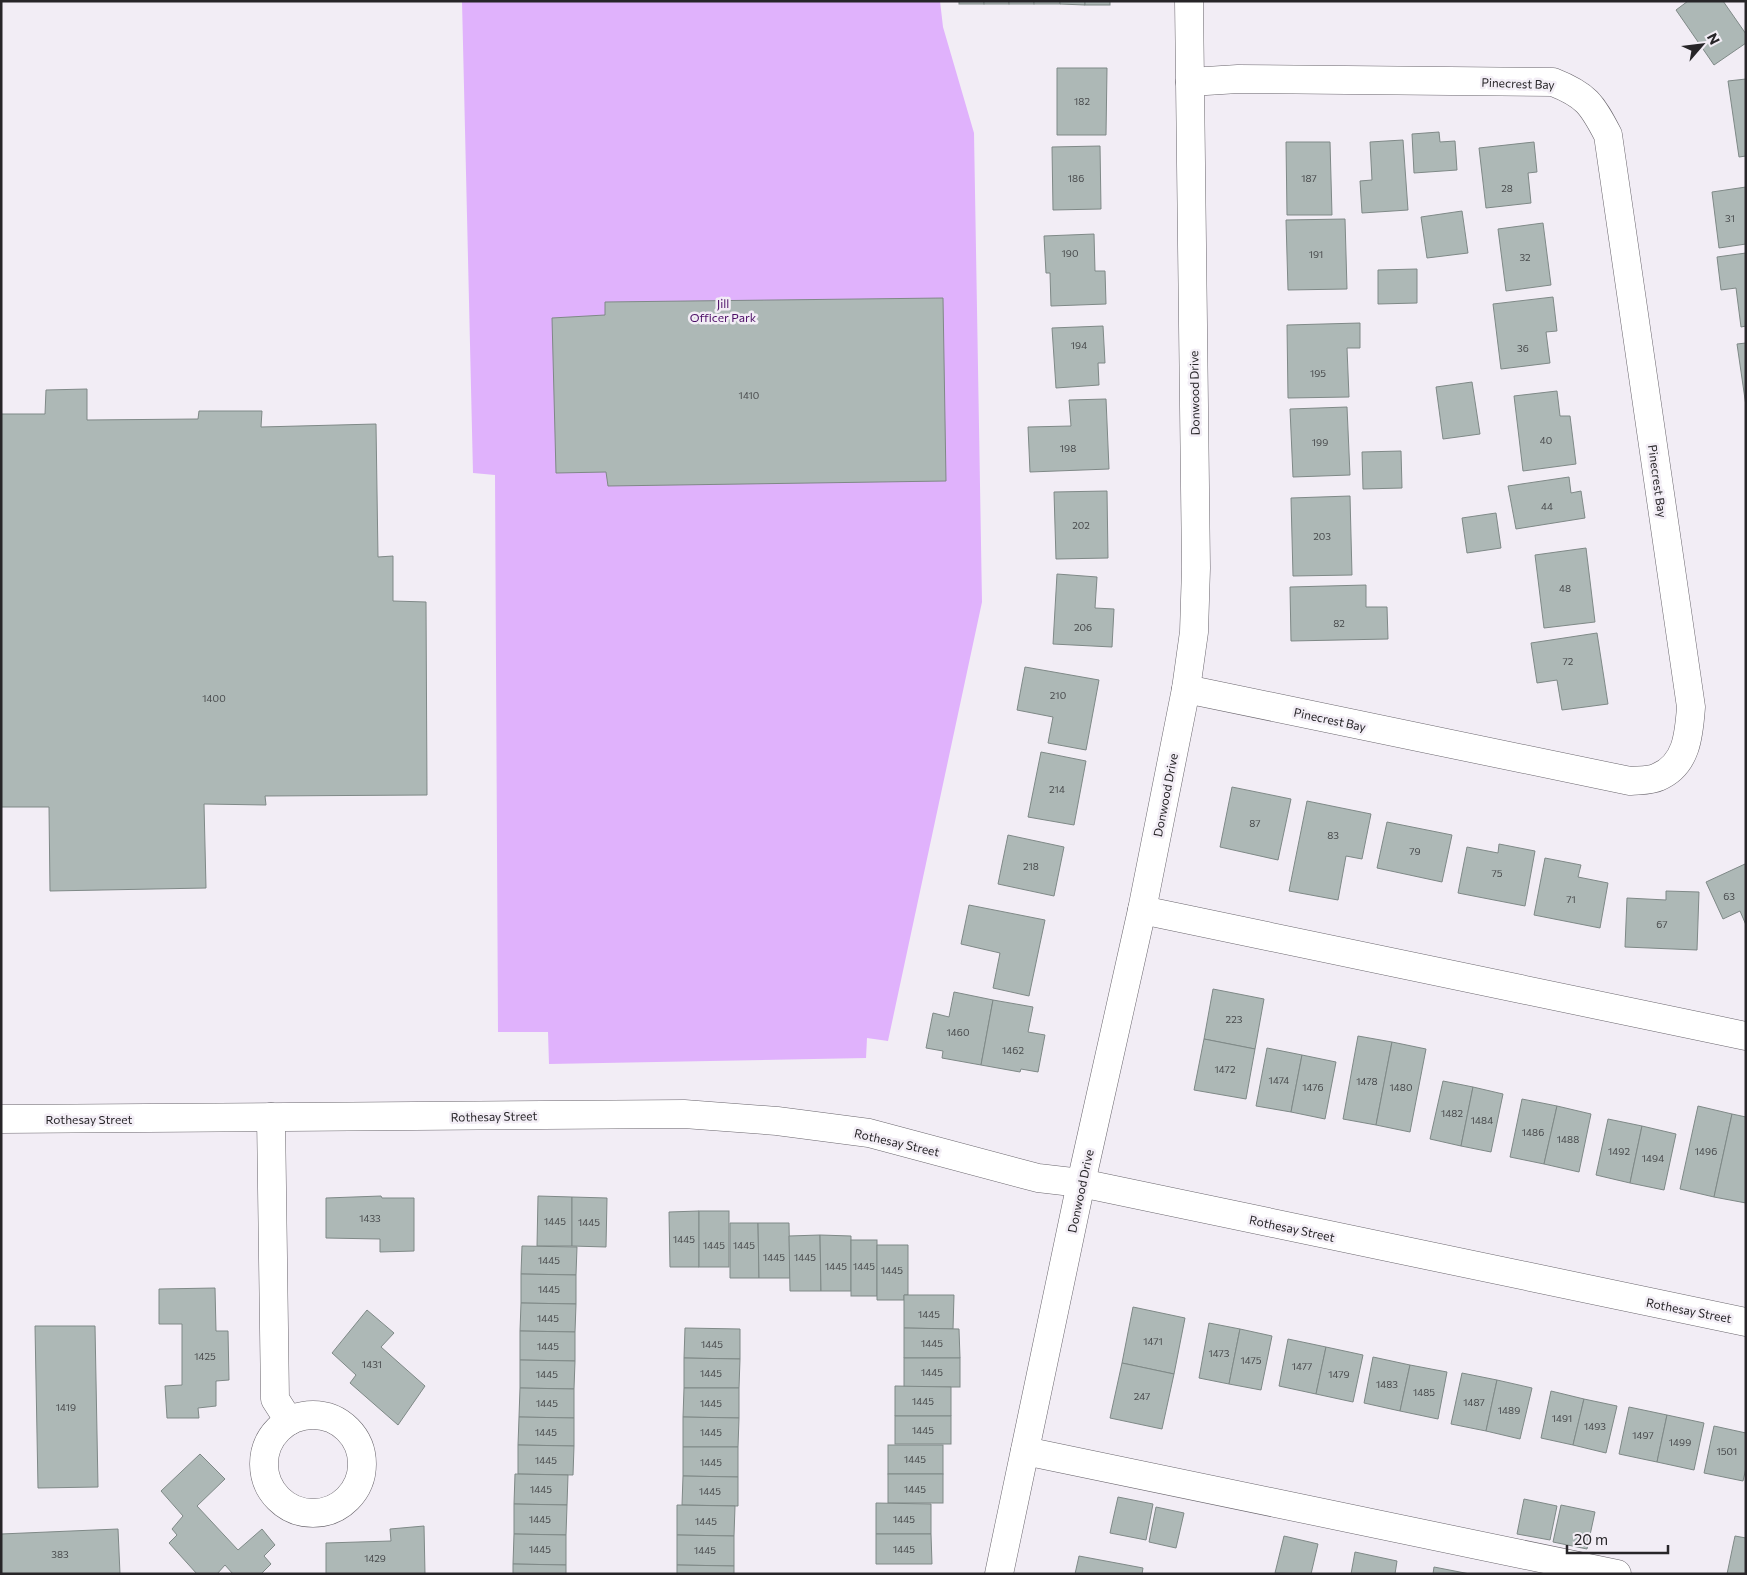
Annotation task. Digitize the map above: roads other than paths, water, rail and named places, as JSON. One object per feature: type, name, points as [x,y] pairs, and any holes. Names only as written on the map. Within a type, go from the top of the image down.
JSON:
[{"type":"street","name":"Donwood Drive","points":[[999,1574],[1081,1183],[1142,910],[1186,689],[1194,632],[1196,568],[1189,1]]},
{"type":"street","name":"Pinecrest Bay","points":[[1186,689],[1630,781],[1658,778],[1678,762],[1689,739],[1691,707],[1608,135],[1595,110],[1578,92],[1553,82],[1238,79],[1190,82]]},
{"type":"street","points":[[1142,910],[1746,1036]]},
{"type":"street","name":"Rothesay Street","points":[[1,1119],[684,1114],[777,1121],[869,1133],[1038,1178],[1081,1183],[1576,1288],[1746,1322]]},
{"type":"street","points":[[271,1117],[275,1398],[289,1421]]},
{"type":"street","points":[[1025,1451],[1617,1574]]},
{"type":"park label","name":"Jill Officer Park","points":[[723,310]]}]
